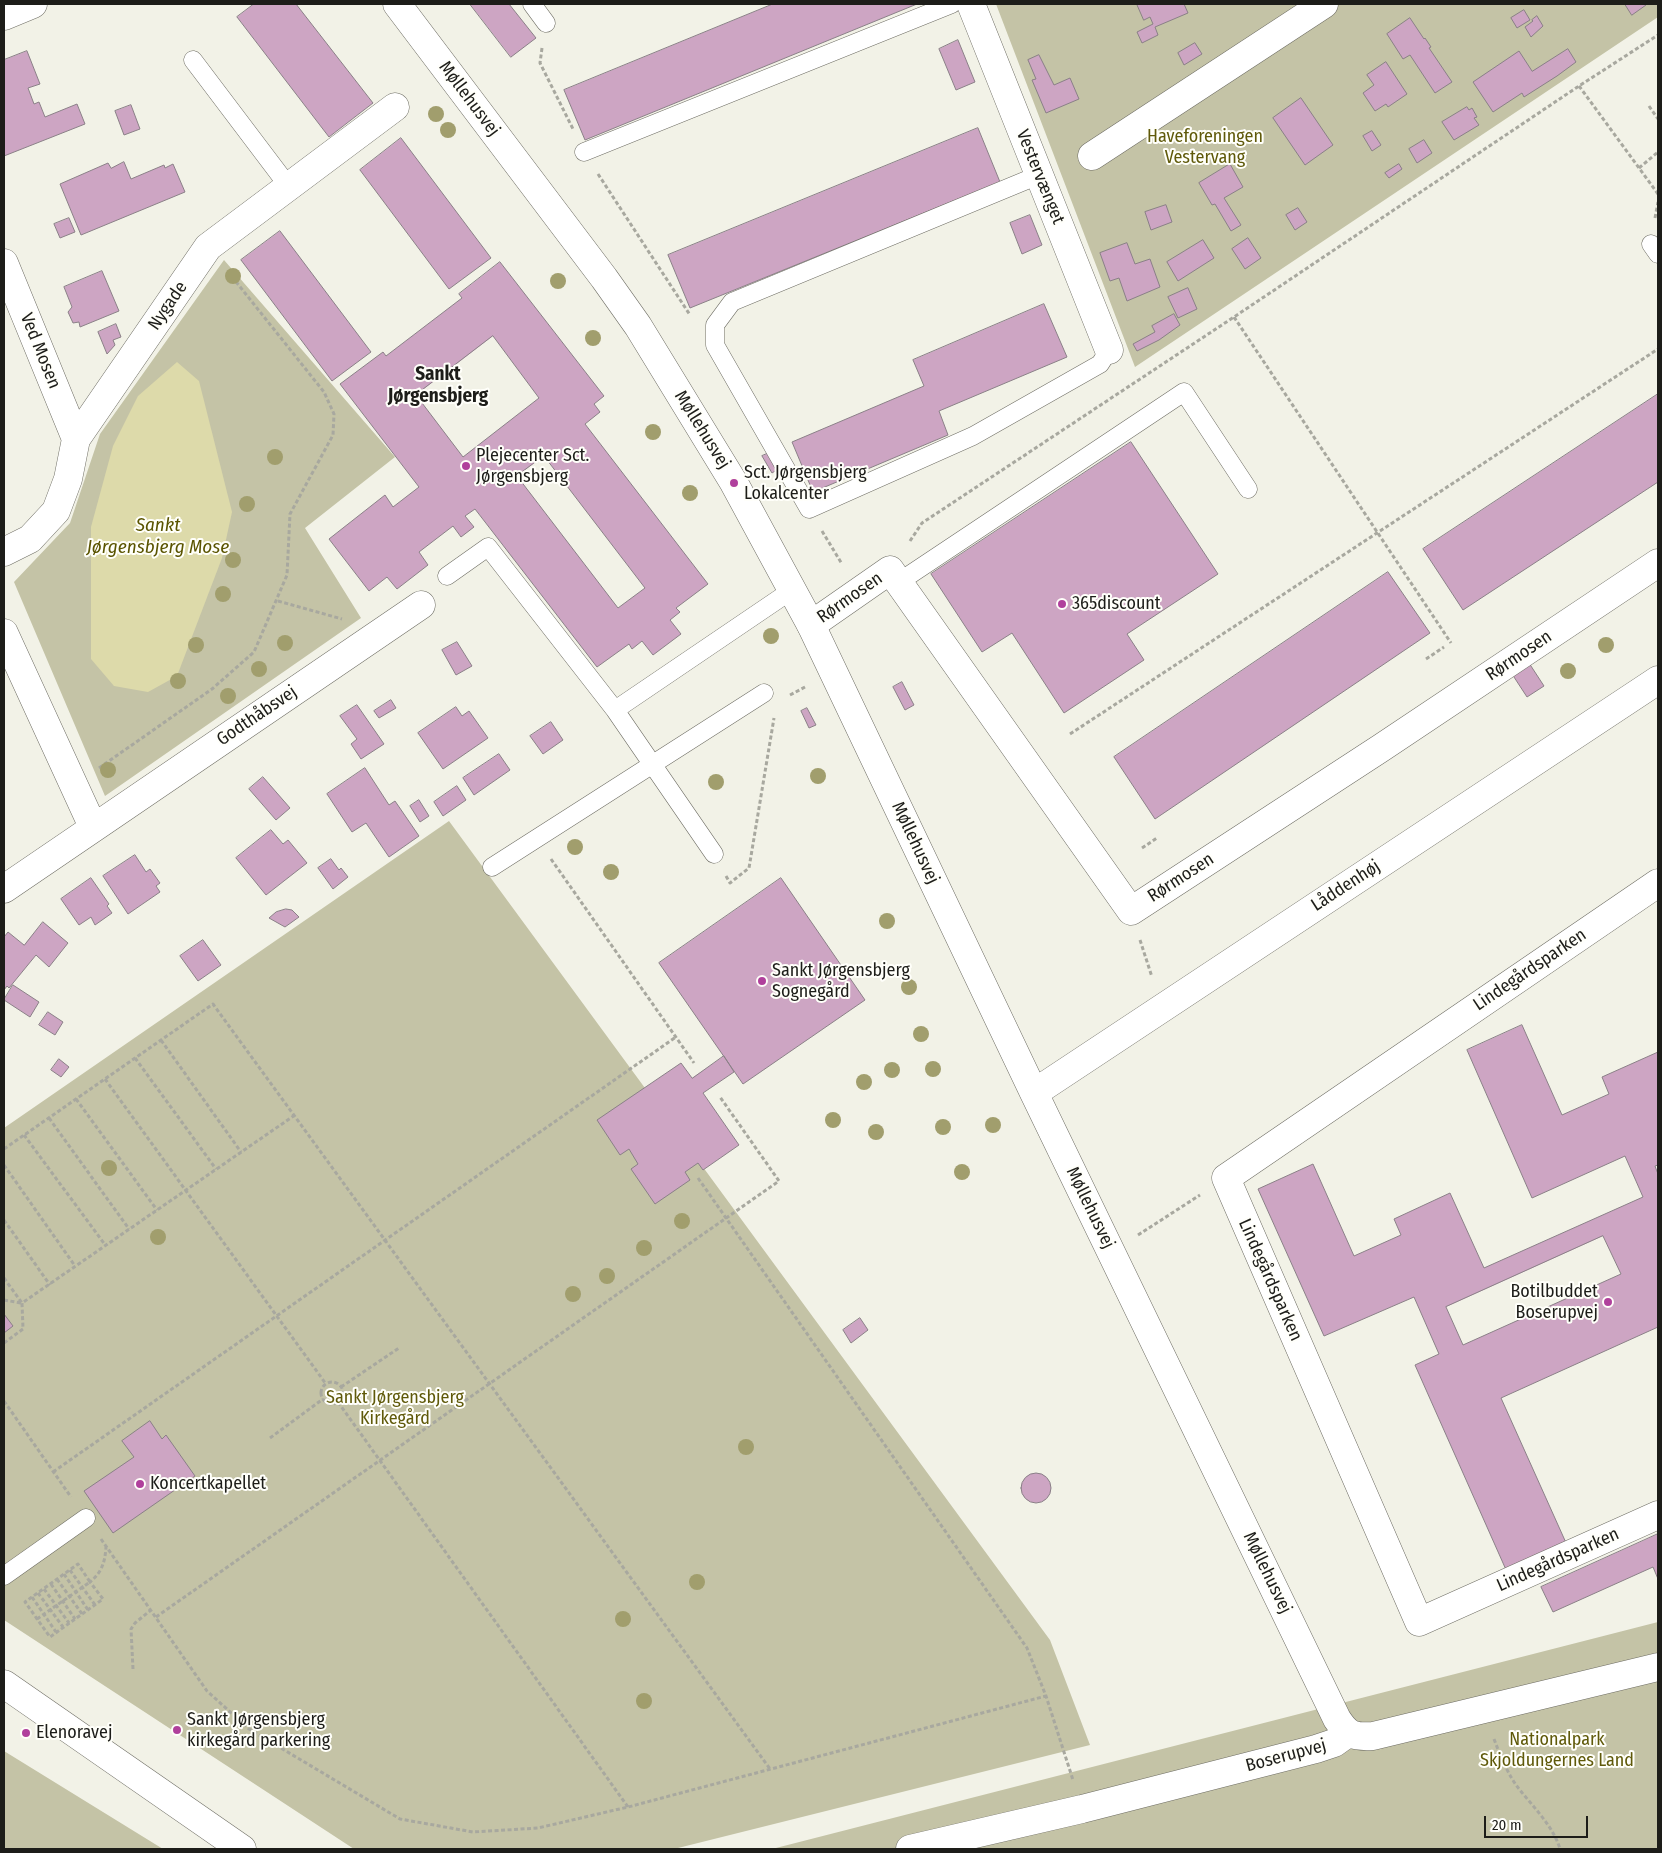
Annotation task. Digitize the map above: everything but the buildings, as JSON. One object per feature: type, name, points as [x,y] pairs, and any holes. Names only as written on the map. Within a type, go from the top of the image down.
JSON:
[{"type":"street","points":[[4,16],[33,4]]},
{"type":"street","name":"Møllehusvej","points":[[397,4],[604,278],[638,326],[722,461],[811,624],[1034,1093],[1337,1719],[1348,1733]]},
{"type":"street","name":"Vestervænget","points":[[971,4],[1109,350]]},
{"type":"street","points":[[1092,156],[1296,12],[1324,4]]},
{"type":"street","name":"Nygade","points":[[4,552],[30,539],[56,511],[68,478],[76,439],[208,247],[395,108]]},
{"type":"street","name":"Ved Mosen","points":[[4,263],[76,439]]},
{"type":"street","name":"Rørmosen","points":[[811,624],[859,592],[894,576],[1131,911],[1381,748],[1658,562]]},
{"type":"street","name":"Godthåbsvej","points":[[4,889],[421,605]]},
{"type":"street","points":[[4,632],[93,827]]},
{"type":"street","name":"Låddenhøj","points":[[1034,1093],[1658,680]]},
{"type":"street","name":"Lindegårdsparken","points":[[1658,883],[1226,1178],[1419,1622],[1658,1515]]},
{"type":"street","name":"Boserupvej","points":[[910,1849],[1082,1809],[1316,1750],[1334,1743],[1348,1733],[1361,1737],[1374,1736],[1658,1667]]},
{"type":"street","points":[[4,1684],[242,1849]]},
{"type":"lane","points":[[532,4],[546,23]]},
{"type":"lane","points":[[584,152],[952,4]]},
{"type":"lane","points":[[193,60],[289,186]]},
{"type":"lane","points":[[1040,175],[732,302],[715,325],[715,345],[809,508],[973,436],[1100,364],[1109,350]]},
{"type":"lane","points":[[894,576],[1184,392],[1248,489]]},
{"type":"lane","points":[[447,576],[488,547],[615,710],[714,854]]},
{"type":"lane","points":[[615,710],[792,590]]},
{"type":"lane","points":[[492,867],[764,693]]},
{"type":"lane","points":[[4,1576],[86,1518]]},
{"type":"path","points":[[546,23],[540,63],[584,152],[700,332],[715,345]]},
{"type":"path","points":[[894,576],[922,523],[1658,35]]},
{"type":"path","points":[[1579,86],[1658,194]]},
{"type":"path","points":[[1649,106],[1658,119]]},
{"type":"path","points":[[1639,168],[1658,152]]},
{"type":"path","points":[[74,786],[212,689],[254,652],[278,601],[287,575],[290,514],[333,435],[334,414],[324,392],[208,247]]},
{"type":"path","points":[[1234,317],[1450,643]]},
{"type":"path","points":[[1070,734],[1658,349]]},
{"type":"path","points":[[809,508],[859,592]]},
{"type":"path","points":[[278,601],[382,631]]},
{"type":"path","points":[[1426,660],[1444,647]]},
{"type":"path","points":[[785,698],[834,671]]},
{"type":"path","points":[[714,854],[730,883],[749,868],[775,712]]},
{"type":"path","points":[[536,838],[694,1063]]},
{"type":"path","points":[[1142,848],[1157,838]]},
{"type":"path","points":[[1131,911],[1162,1008]]},
{"type":"path","points":[[4,1148],[213,1004],[770,1769]]},
{"type":"path","points":[[54,1472],[676,1037]]},
{"type":"path","points":[[161,1040],[241,1152]]},
{"type":"path","points":[[135,1058],[216,1170]]},
{"type":"path","points":[[105,1079],[326,1384]]},
{"type":"path","points":[[156,1618],[779,1181],[720,1097]]},
{"type":"path","points":[[76,1099],[157,1210]]},
{"type":"path","points":[[4,1300],[22,1303],[295,1115]]},
{"type":"path","points":[[48,1118],[129,1229]]},
{"type":"path","points":[[24,1135],[106,1246]]},
{"type":"path","points":[[4,1165],[75,1266]]},
{"type":"path","points":[[698,1178],[1027,1648],[1046,1696],[1082,1809]]},
{"type":"path","points":[[1112,1252],[1226,1178]]},
{"type":"path","points":[[4,1220],[50,1284]]},
{"type":"path","points":[[4,1278],[22,1303],[23,1329],[4,1343]]},
{"type":"path","points":[[341,1387],[399,1348]]},
{"type":"path","points":[[333,1382],[341,1387],[343,1396],[338,1402],[332,1404],[325,1402],[321,1392],[323,1386],[333,1382]]},
{"type":"path","points":[[270,1438],[323,1399]]},
{"type":"path","points":[[4,1401],[207,1692],[249,1729],[400,1819],[473,1832],[538,1828],[628,1807],[1046,1696]]},
{"type":"path","points":[[338,1402],[628,1807]]},
{"type":"path","points":[[37,1619],[90,1582],[100,1572],[106,1560],[106,1546]]},
{"type":"path","points":[[78,1564],[103,1599],[50,1637],[25,1602],[70,1570],[78,1564]]},
{"type":"path","points":[[70,1570],[95,1605]]},
{"type":"path","points":[[64,1574],[88,1610]]},
{"type":"path","points":[[57,1579],[82,1614]]},
{"type":"path","points":[[51,1584],[75,1619]]},
{"type":"path","points":[[44,1589],[69,1623]]},
{"type":"path","points":[[38,1594],[63,1627]]},
{"type":"path","points":[[32,1597],[56,1632]]},
{"type":"path","points":[[133,1669],[131,1629],[135,1623],[151,1610]]},
{"type":"path","points":[[1484,1710],[1502,1761],[1516,1784],[1547,1825],[1558,1842],[1560,1849]]},
{"type":"green space","name":"Haveforeningen Vestervang","points":[[996,4],[1658,4],[1658,17],[1135,367]]},
{"type":"green space","points":[[224,260],[395,457],[305,528],[361,618],[105,796],[14,582],[70,523],[100,434]]},
{"type":"green space","name":"Sankt Jørgensbjerg Kirkegård","points":[[449,821],[1050,1640],[1090,1745],[674,1849],[354,1849],[4,1620],[4,1128]]},
{"type":"green space","name":"Nationalpark Skjoldungernes Land","points":[[1658,1622],[1658,1849],[772,1849]]},
{"type":"green space","points":[[4,1751],[163,1849],[4,1849]]},
{"type":"water","name":"Sankt Jørgensbjerg Mose","points":[[177,362],[199,381],[232,512],[222,558],[177,676],[148,692],[114,686],[91,659],[91,527],[113,446],[138,396]]},
{"type":"place","name":"Plejecenter Sct. Jørgensbjerg","points":[[466,466]]},
{"type":"place","name":"Sct. Jørgensbjerg Lokalcenter","points":[[734,483]]},
{"type":"place","name":"365discount","points":[[1062,604]]},
{"type":"place","name":"Sankt Jørgensbjerg Sognegård","points":[[762,981]]},
{"type":"place","name":"Botilbuddet Boserupvej","points":[[1608,1302]]},
{"type":"place","name":"Koncertkapellet","points":[[140,1484]]},
{"type":"place","name":"Sankt Jørgensbjerg kirkegård parkering","points":[[177,1730]]},
{"type":"place","name":"Elenoravej","points":[[26,1733]]},
{"type":"district","name":"Sankt Jørgensbjerg","points":[[438,386]]}]
